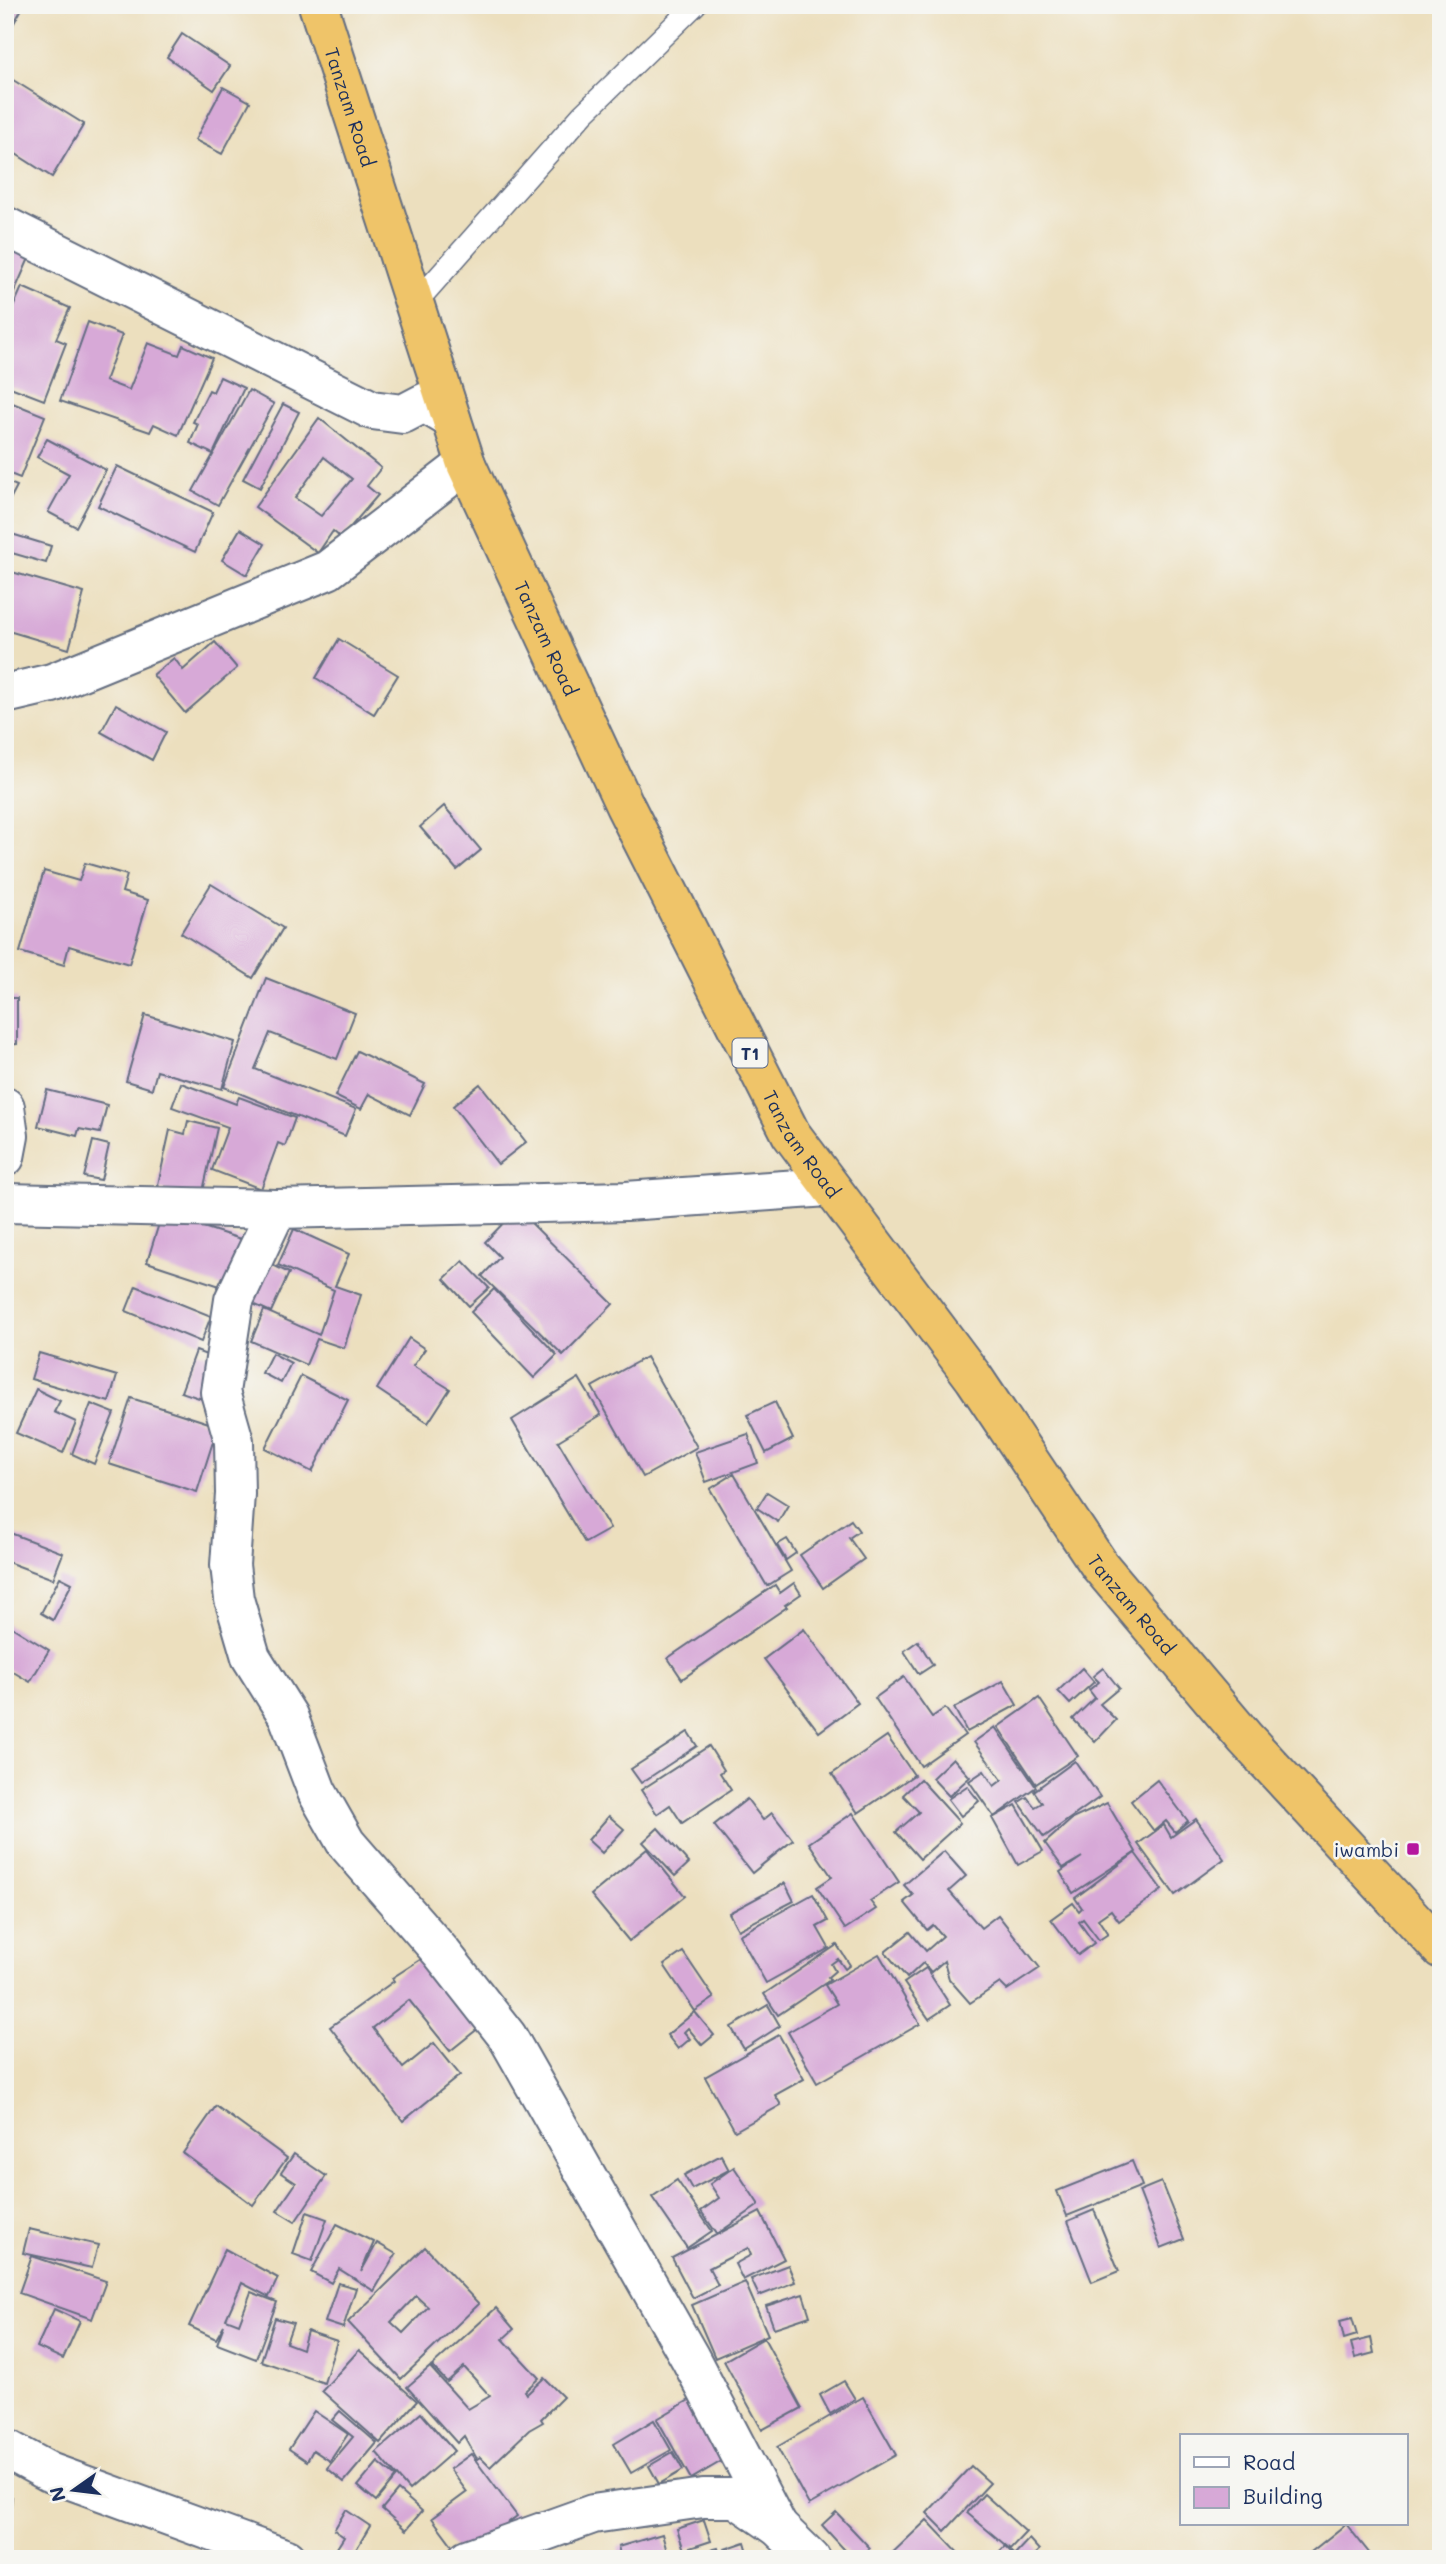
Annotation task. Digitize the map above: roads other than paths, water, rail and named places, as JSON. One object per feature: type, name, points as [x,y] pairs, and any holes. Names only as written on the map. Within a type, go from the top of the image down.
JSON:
[{"type":"highway","name":"Tanzam Road","points":[[318,5],[466,464],[625,806],[791,1135],[974,1378],[1100,1566],[1245,1738],[1441,1949]]},
{"type":"street","points":[[5,226],[372,410],[403,414],[424,403],[451,419]]},
{"type":"street","points":[[6,697],[52,683],[328,570],[466,464]]},
{"type":"street","points":[[5,1107],[9,1136],[5,1157]]},
{"type":"street","points":[[5,1203],[277,1209],[626,1201],[828,1187]]},
{"type":"street","points":[[277,1209],[234,1300],[220,1392],[234,1441],[235,1494],[230,1565],[234,1599],[251,1657],[288,1716],[317,1792],[346,1843],[441,1952],[507,2036],[690,2358],[778,2527]]},
{"type":"street","points":[[5,2448],[49,2472],[287,2559]]},
{"type":"street","points":[[467,2559],[593,2514],[704,2498],[736,2498],[778,2527],[811,2559]]},
{"type":"lane","points":[[413,306],[583,114],[695,5]]},
{"type":"place","name":"iwambi","points":[[1413,1849]]}]
